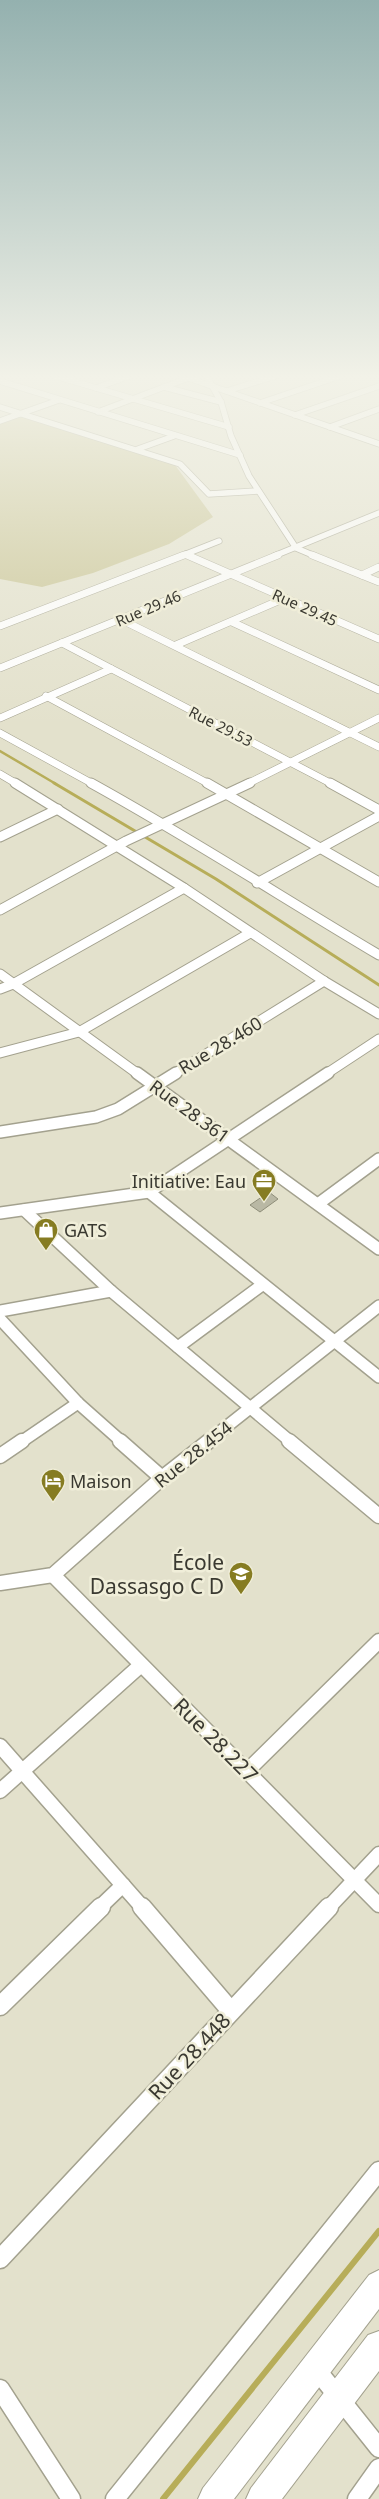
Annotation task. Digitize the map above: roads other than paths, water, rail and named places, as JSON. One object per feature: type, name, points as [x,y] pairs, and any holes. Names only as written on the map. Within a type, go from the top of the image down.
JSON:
[{"type":"main road","points":[[214,2499],[379,2285]]},
{"type":"main road","points":[[262,2499],[379,2346]]},
{"type":"street","points":[[207,492],[212,494],[248,492]]},
{"type":"street","points":[[258,492],[296,548],[372,576],[379,582]]},
{"type":"street","name":"Rue 29.46","points":[[0,668],[122,620],[379,513]]},
{"type":"street","points":[[0,626],[219,541]]},
{"type":"street","name":"Rue 29.45","points":[[186,554],[379,639]]},
{"type":"street","points":[[372,576],[379,567]]},
{"type":"street","points":[[176,645],[285,598]]},
{"type":"street","points":[[122,620],[176,645],[379,747]]},
{"type":"street","points":[[232,622],[379,690]]},
{"type":"street","name":"Rue 29.53","points":[[62,643],[379,810]]},
{"type":"street","points":[[0,718],[110,669]]},
{"type":"street","points":[[46,696],[227,794],[379,882]]},
{"type":"street","points":[[0,910],[126,841],[293,763],[379,718]]},
{"type":"street","points":[[0,733],[379,955]]},
{"type":"street","points":[[0,774],[184,888],[324,981],[379,1014]]},
{"type":"street","points":[[0,837],[58,809]]},
{"type":"street","points":[[257,883],[379,816]]},
{"type":"street","points":[[0,989],[13,984],[184,888]]},
{"type":"street","points":[[0,1053],[79,1032],[250,933]]},
{"type":"street","name":"Rue 28.361","points":[[0,974],[379,1249]]},
{"type":"street","name":"Rue 28.460","points":[[0,1132],[96,1117],[118,1108],[324,981]]},
{"type":"street","points":[[0,1213],[149,1192],[379,1039]]},
{"type":"street","points":[[318,1204],[379,1159]]},
{"type":"street","points":[[149,1192],[379,1378]]},
{"type":"street","points":[[24,1210],[111,1291],[379,1516]]},
{"type":"street","points":[[178,1347],[262,1285]]},
{"type":"street","points":[[0,1311],[111,1291]]},
{"type":"street","name":"Rue 28.454","points":[[53,1574],[162,1478],[379,1306]]},
{"type":"street","points":[[0,1319],[78,1403],[162,1478]]},
{"type":"street","points":[[0,1456],[78,1403]]},
{"type":"street","points":[[0,1583],[53,1574]]},
{"type":"street","name":"Rue 28.227","points":[[53,1574],[379,1905]]},
{"type":"street","points":[[247,1771],[379,1641]]},
{"type":"street","points":[[0,1791],[141,1665]]},
{"type":"street","points":[[0,1746],[23,1770],[231,2011]]},
{"type":"street","name":"Rue 28.448","points":[[0,2259],[379,1854]]},
{"type":"street","points":[[0,2006],[123,1885]]},
{"type":"street","points":[[115,2499],[379,2171]]},
{"type":"street","points":[[315,2368],[338,2400],[379,2448]]},
{"type":"street","points":[[0,2389],[72,2499]]},
{"type":"street","points":[[357,2499],[379,2468]]},
{"type":"waterway","points":[[0,751],[56,784]]},
{"type":"waterway","points":[[54,783],[216,879],[379,985]]},
{"type":"waterway","points":[[163,2499],[379,2231]]},
{"type":"place","name":"Initiative: Eau","points":[[264,1202]]},
{"type":"place","name":"GATS","points":[[46,1251]]},
{"type":"place","name":"Maison","points":[[53,1502]]},
{"type":"place","name":"École Dassasgo C D","points":[[241,1595]]}]
